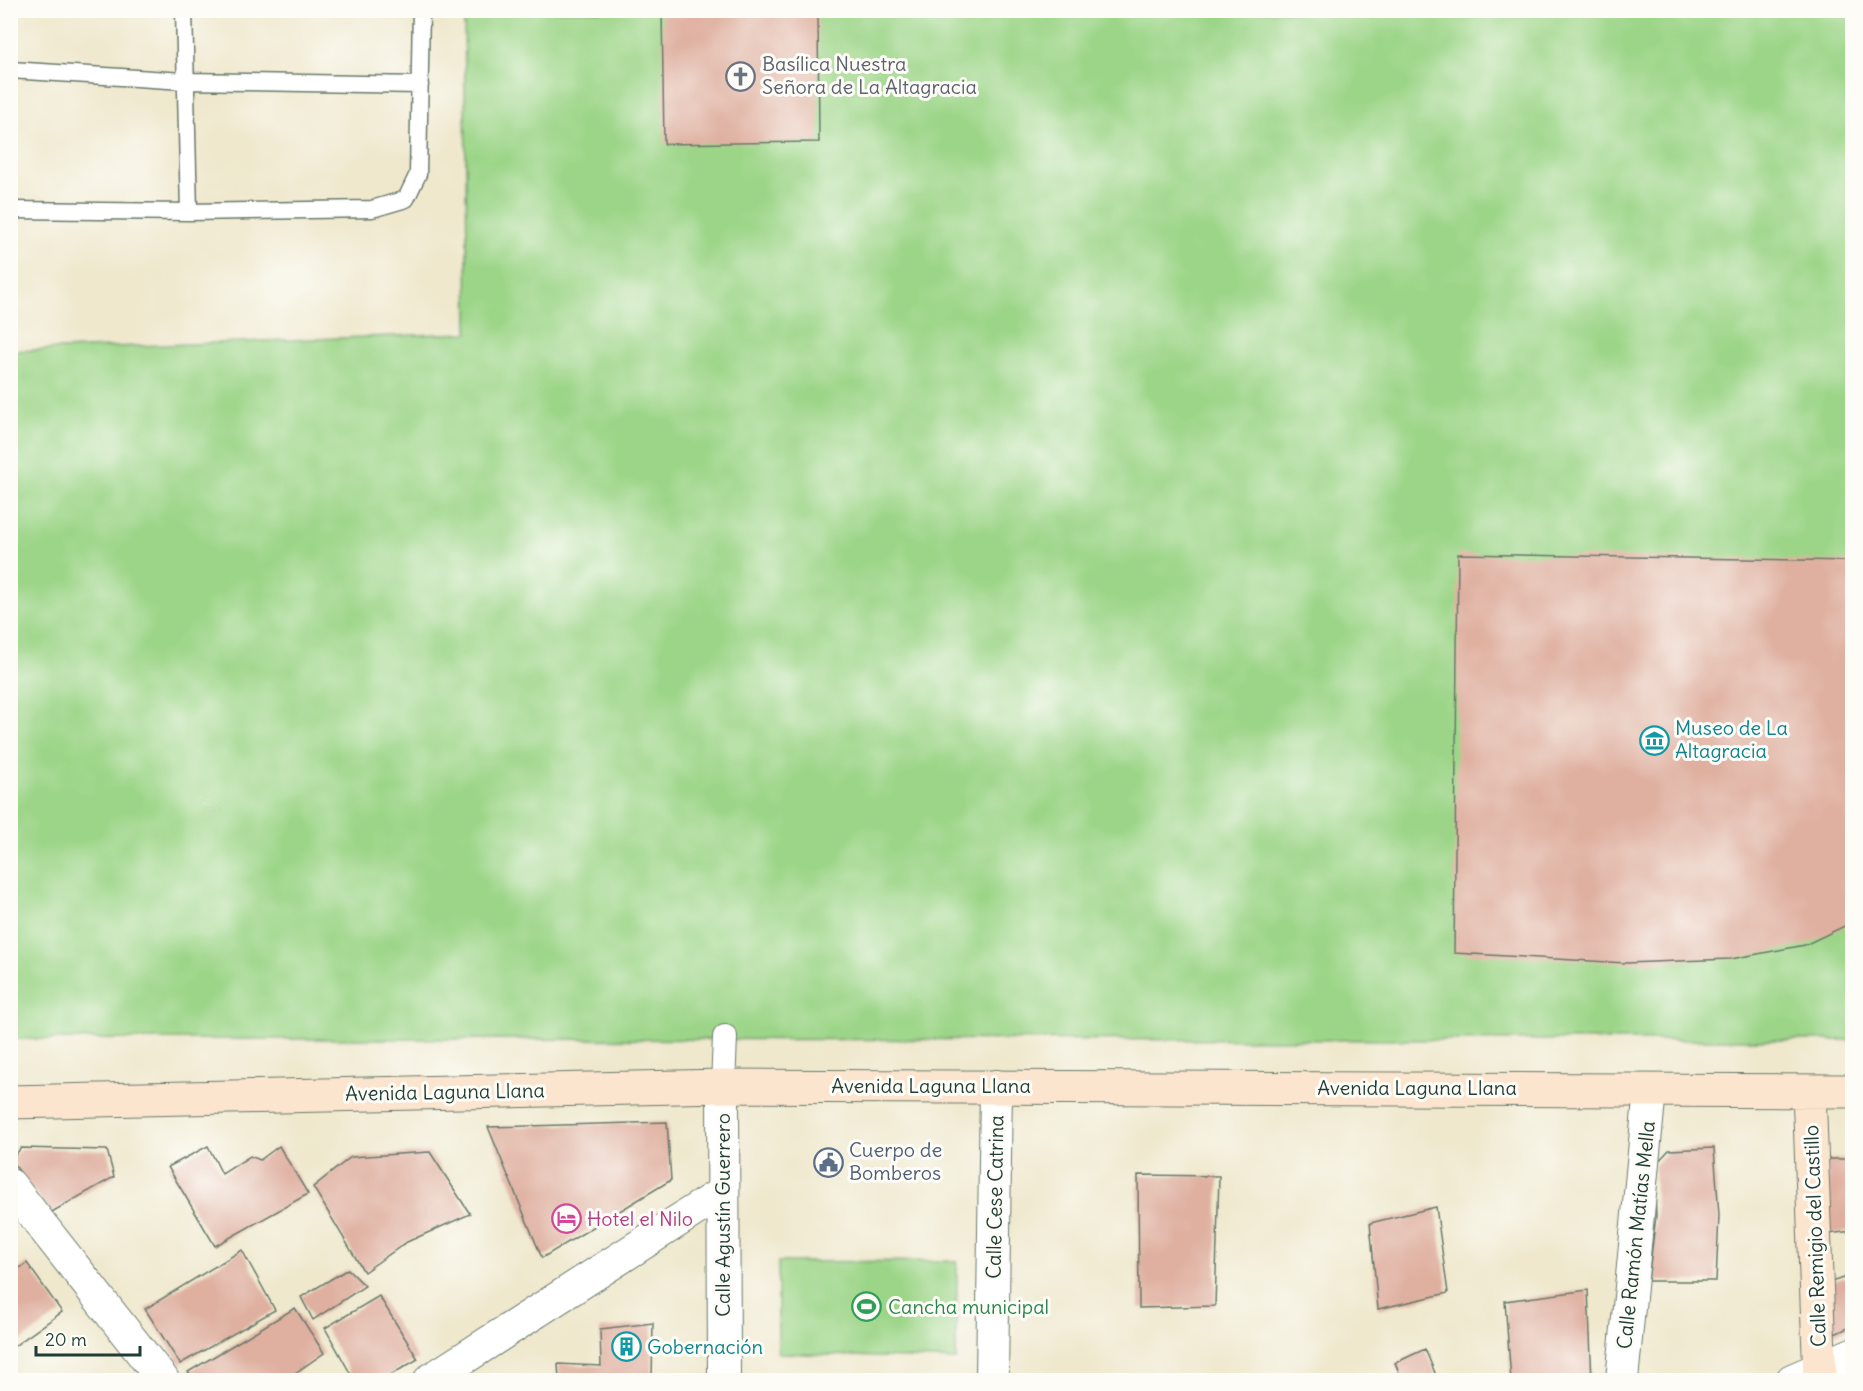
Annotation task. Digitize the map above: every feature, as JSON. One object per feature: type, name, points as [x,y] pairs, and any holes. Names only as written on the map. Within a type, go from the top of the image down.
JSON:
[{"type":"main road","name":"Avenida Laguna Llana","points":[[10,1102],[723,1086],[1852,1091]]},
{"type":"main road","name":"Calle Remigio del Castillo","points":[[1809,1091],[1811,1376]]},
{"type":"street","points":[[723,1086],[725,1037]]},
{"type":"street","name":"Calle Agustín Guerrero","points":[[723,1086],[724,1380]]},
{"type":"street","name":"Calle Cese Catrina","points":[[992,1380],[996,1086]]},
{"type":"street","name":"Calle Ramón Matías Mella","points":[[1622,1380],[1650,1090]]},
{"type":"street","points":[[10,1185],[163,1380]]},
{"type":"street","points":[[430,1380],[723,1192]]},
{"type":"street","points":[[1811,1376],[1852,1354]]},
{"type":"lane","points":[[184,10],[189,212]]},
{"type":"lane","points":[[10,210],[189,212],[372,209],[406,200],[418,174],[421,10]]},
{"type":"lane","points":[[10,70],[184,81],[420,86]]},
{"type":"green space","points":[[464,11],[1852,11],[1852,1040],[11,1039],[10,351],[468,333]]},
{"type":"green space","name":"Cancha municipal","points":[[957,1261],[956,1360],[778,1353],[778,1262]]},
{"type":"building","name":"Basílica Nuestra Señora de La Altagracia","points":[[662,10],[818,10],[819,142],[664,144]]},
{"type":"building","name":"Museo de La Altagracia","points":[[1458,554],[1852,561],[1852,920],[1849,924],[1805,945],[1731,959],[1626,963],[1454,953]]},
{"type":"building","name":"Hotel el Nilo","points":[[667,1122],[671,1180],[542,1258],[488,1127]]},
{"type":"building","points":[[208,1146],[222,1174],[250,1156],[260,1160],[279,1146],[308,1194],[215,1246],[168,1167]]},
{"type":"building","points":[[21,1148],[107,1150],[114,1177],[50,1213],[11,1160]]},
{"type":"building","points":[[1714,1148],[1719,1215],[1716,1281],[1648,1281],[1656,1216],[1654,1166],[1669,1150]]},
{"type":"building","points":[[430,1152],[470,1214],[407,1242],[364,1272],[313,1187],[351,1157]]},
{"type":"building","points":[[1827,1159],[1852,1159],[1852,1231],[1828,1234]]},
{"type":"building","points":[[1138,1175],[1219,1176],[1215,1306],[1139,1308]]},
{"type":"building","points":[[1436,1207],[1448,1293],[1378,1309],[1370,1223]]},
{"type":"building","points":[[242,1250],[275,1310],[180,1364],[145,1309]]},
{"type":"building","points":[[27,1263],[62,1312],[10,1349],[10,1275]]},
{"type":"building","points":[[348,1269],[365,1286],[313,1320],[301,1297]]},
{"type":"building","points":[[1852,1275],[1852,1326],[1835,1334],[1828,1283]]},
{"type":"building","points":[[1588,1290],[1592,1380],[1511,1380],[1505,1301]]},
{"type":"building","points":[[379,1296],[418,1359],[382,1380],[354,1380],[325,1328]]},
{"type":"building","points":[[295,1308],[324,1353],[285,1380],[194,1380],[188,1372]]},
{"type":"building","name":"Gobernación","points":[[653,1323],[652,1380],[559,1380],[558,1364],[601,1366],[600,1329]]},
{"type":"building","points":[[1425,1349],[1438,1380],[1402,1380],[1395,1363]]},
{"type":"place","name":"Basílica Nuestra Señora de La Altagracia","points":[[741,76]]},
{"type":"place","name":"Museo de La Altagracia","points":[[1654,740]]},
{"type":"place","name":"Cuerpo de Bomberos","points":[[828,1162]]},
{"type":"place","name":"Hotel el Nilo","points":[[566,1219]]},
{"type":"place","name":"Cancha municipal","points":[[867,1307]]},
{"type":"place","name":"Gobernación","points":[[626,1347]]}]
